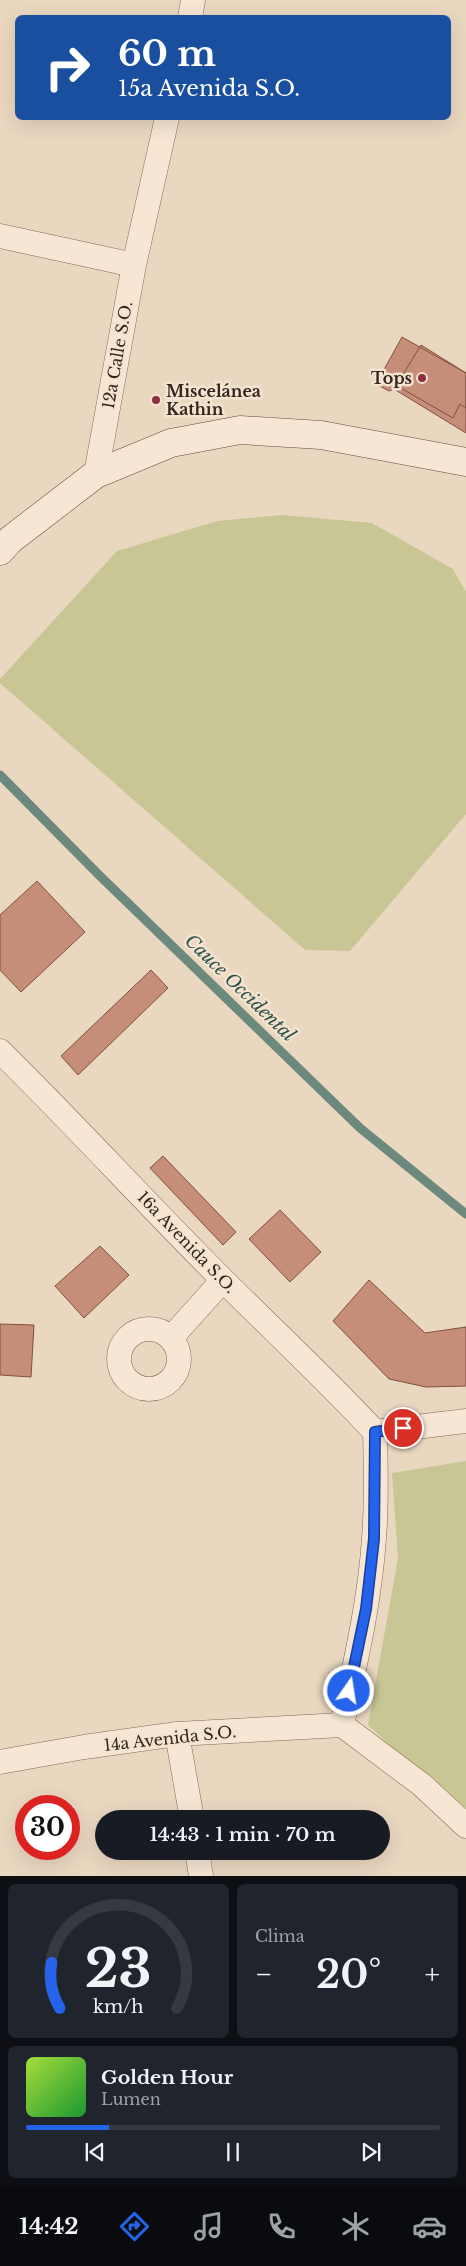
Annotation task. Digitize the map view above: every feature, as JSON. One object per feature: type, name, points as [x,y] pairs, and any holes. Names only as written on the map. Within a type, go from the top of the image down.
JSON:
[{"type":"street","points":[[191,15],[194,0]]},
{"type":"street","name":"12a Calle S.O.","points":[[96,474],[134,265],[167,120]]},
{"type":"street","points":[[0,236],[134,265]]},
{"type":"street","points":[[0,550],[10,540],[96,474],[171,443],[240,430],[320,434],[466,462]]},
{"type":"street","name":"16a Avenida S.O.","points":[[0,1051],[223,1280],[336,1390],[375,1432]]},
{"type":"street","points":[[171,1338],[223,1280]]},
{"type":"street","points":[[466,1421],[375,1432],[374,1539],[371,1568],[362,1628],[342,1725],[422,1785],[466,1826]]},
{"type":"street","name":"14a Avenida S.O.","points":[[0,1762],[84,1747],[178,1734],[342,1725]]},
{"type":"street","points":[[178,1734],[191,1810]]},
{"type":"street","points":[[198,1860],[201,1876]]},
{"type":"shaded area","points":[[282,515],[372,523],[453,569],[466,592],[466,814],[350,951],[305,950],[0,683],[0,679],[117,551],[217,521]]},
{"type":"shaded area","points":[[466,1461],[466,1817],[368,1725],[398,1558],[392,1473]]},
{"type":"building","name":"Tops","points":[[402,337],[466,373],[466,408],[460,404],[453,418],[399,387],[389,391],[376,384]]},
{"type":"building","name":"Tops","points":[[421,345],[466,373],[466,433],[394,389]]},
{"type":"building","points":[[37,881],[85,932],[21,992],[0,970],[0,915]]},
{"type":"building","points":[[151,970],[168,988],[78,1075],[61,1056]]},
{"type":"building","points":[[163,1156],[236,1232],[223,1245],[150,1168]]},
{"type":"building","points":[[280,1210],[321,1252],[290,1282],[249,1239]]},
{"type":"building","points":[[100,1246],[129,1275],[84,1318],[55,1286]]},
{"type":"building","points":[[369,1280],[425,1333],[466,1327],[466,1386],[426,1387],[389,1379],[333,1321]]},
{"type":"building","points":[[0,1324],[34,1325],[31,1377],[0,1375]]},
{"type":"waterway","name":"Cauce Occidental","points":[[0,775],[100,876],[360,1128],[466,1214]]},
{"type":"place","name":"Tops","points":[[422,378]]},
{"type":"place","name":"Miscelánea Kathin","points":[[156,400]]},
{"type":"route","points":[[349,1691],[366,1609],[374,1539],[376,1488],[375,1432],[403,1428]]}]
